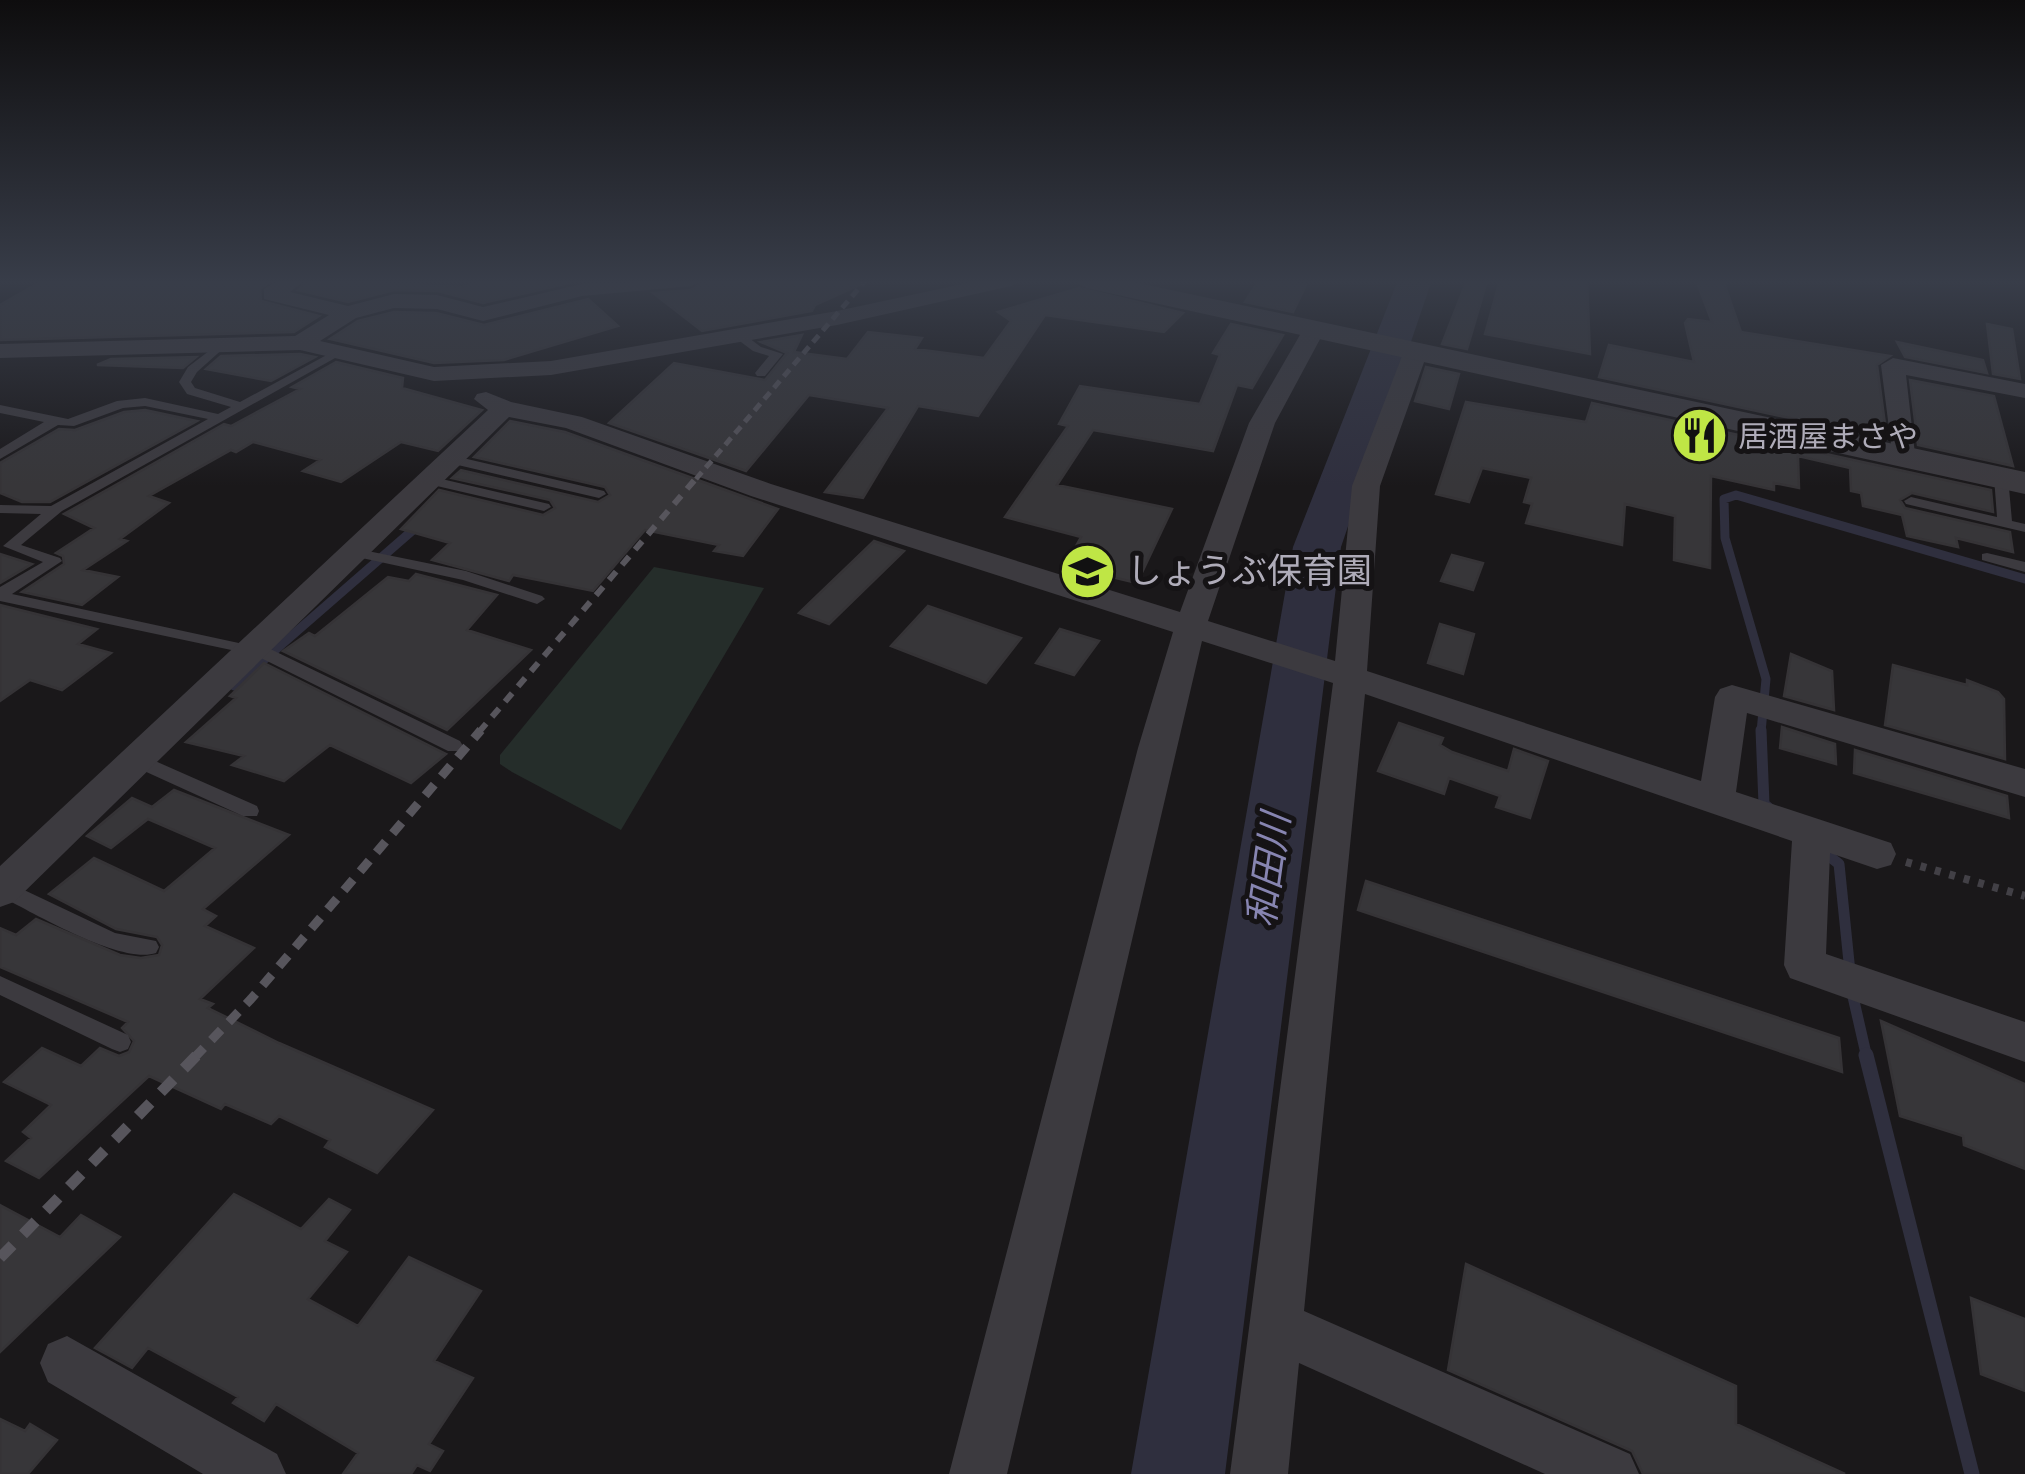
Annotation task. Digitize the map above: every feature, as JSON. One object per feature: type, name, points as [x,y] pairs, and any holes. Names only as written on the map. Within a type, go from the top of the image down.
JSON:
[{"type":"street","points":[[0,352],[89,349]]},
{"type":"street","points":[[320,349],[448,374],[551,368],[656,349]]},
{"type":"street","points":[[978,1474],[1156,748],[1262,424],[1304,349]]},
{"type":"street","points":[[1406,349],[2013,480]]},
{"type":"street","points":[[1259,1474],[1340,676],[1366,486],[1411,350]]},
{"type":"street","points":[[1902,454],[1893,365],[2025,392]]},
{"type":"street","points":[[448,374],[452,382],[504,408],[573,422],[761,490],[1878,854]]},
{"type":"street","points":[[2,890],[504,408]]},
{"type":"street","points":[[1716,800],[1732,697],[2025,783]]},
{"type":"street","points":[[1812,832],[1805,965],[2025,1042]]},
{"type":"street","points":[[1276,1326],[1610,1474]]},
{"type":"street","points":[[67,1363],[257,1474]]},
{"type":"lane","points":[[216,349],[192,370],[185,382],[192,391],[240,406]]},
{"type":"lane","points":[[758,349],[777,354],[761,373]]},
{"type":"lane","points":[[0,595],[56,561],[10,546],[54,510],[338,353]]},
{"type":"lane","points":[[0,409],[53,422],[80,422],[108,408],[146,402],[220,418]]},
{"type":"lane","points":[[0,454],[53,422]]},
{"type":"lane","points":[[440,470],[599,494]]},
{"type":"lane","points":[[440,470],[544,506]]},
{"type":"lane","points":[[2005,523],[2013,480]]},
{"type":"lane","points":[[1910,501],[2025,528]]},
{"type":"lane","points":[[0,509],[54,510]]},
{"type":"lane","points":[[353,552],[466,576],[537,598]]},
{"type":"lane","points":[[1986,557],[2025,567]]},
{"type":"lane","points":[[0,595],[252,649],[454,746]]},
{"type":"lane","points":[[137,760],[250,811]]},
{"type":"lane","points":[[2,890],[112,941],[149,947]]},
{"type":"lane","points":[[0,985],[120,1042]]},
{"type":"path","points":[[1878,854],[2025,896]]},
{"type":"shaded area","points":[[654,567],[764,588],[621,830],[512,772],[500,764],[500,755]]},
{"type":"building","points":[[372,349],[542,349],[504,360],[434,363]]},
{"type":"building","points":[[777,349],[847,359],[855,349],[915,349],[984,358],[991,349],[1023,349],[978,416],[918,406],[863,498],[825,492],[888,408],[809,395],[746,471],[609,423],[674,363],[765,380],[787,353]]},
{"type":"building","points":[[1216,349],[1275,349],[1252,388],[1237,385],[1213,451],[1093,430],[1057,485],[1172,509],[1137,583],[1065,566],[1081,537],[1005,517],[1068,426],[1059,424],[1080,386],[1200,404],[1220,355],[1213,353]]},
{"type":"building","points":[[1563,349],[1590,349],[1590,354]]},
{"type":"building","points":[[1608,349],[1628,349],[1694,362],[1691,349],[1845,349],[1890,356],[1877,365],[1887,439],[1599,377]]},
{"type":"building","points":[[1901,349],[1929,349],[1983,360],[1987,373],[1905,357]]},
{"type":"building","points":[[1990,349],[2015,349],[2020,379],[1993,374]]},
{"type":"building","points":[[221,356],[315,357],[271,381],[206,369]]},
{"type":"building","points":[[196,357],[183,368],[97,365],[111,359]]},
{"type":"building","points":[[336,362],[403,378],[402,388],[482,410],[438,451],[401,442],[341,482],[303,471],[320,460],[253,442],[236,452],[231,450],[149,496],[169,503],[120,539],[127,541],[83,570],[118,577],[82,605],[22,592],[64,564],[63,556],[56,553],[94,528],[64,514],[224,424],[231,426],[300,389],[292,387]]},
{"type":"building","points":[[1426,367],[1459,374],[1449,409],[1415,401]]},
{"type":"building","points":[[1910,380],[1994,396],[2013,466],[1918,445]]},
{"type":"building","points":[[1466,402],[1586,422],[1592,403],[1991,490],[1993,512],[1912,493],[1900,500],[1905,508],[2010,532],[2013,552],[1956,538],[1958,547],[1907,536],[1902,515],[1863,506],[1861,493],[1851,491],[1850,468],[1798,456],[1799,488],[1774,483],[1774,490],[1711,476],[1710,568],[1674,560],[1675,516],[1625,504],[1622,545],[1526,523],[1532,504],[1524,502],[1531,478],[1482,468],[1469,502],[1436,494]]},
{"type":"building","points":[[145,410],[197,421],[50,502],[22,502],[0,493],[0,463],[59,429],[75,430],[124,412]]},
{"type":"building","points":[[510,421],[565,432],[778,509],[743,556],[714,551],[719,545],[645,530],[593,591],[513,575],[509,581],[432,560],[450,543],[401,529],[439,490],[543,515],[555,508],[550,500],[452,478],[461,470],[598,502],[610,495],[605,487],[474,457]]},
{"type":"building","points":[[874,541],[904,551],[829,624],[799,613]]},
{"type":"building","points":[[0,554],[32,564],[0,583]]},
{"type":"building","points":[[1452,555],[1483,563],[1473,590],[1441,581]]},
{"type":"building","points":[[416,574],[497,595],[467,630],[531,650],[447,730],[283,651],[309,633],[315,636],[388,577],[409,581]]},
{"type":"building","points":[[0,605],[97,629],[78,644],[111,653],[62,690],[30,680],[0,701]]},
{"type":"building","points":[[928,606],[1021,638],[986,683],[891,646]]},
{"type":"building","points":[[1440,624],[1474,634],[1463,674],[1428,663]]},
{"type":"building","points":[[1060,629],[1099,641],[1074,675],[1036,663]]},
{"type":"building","points":[[1791,654],[1832,671],[1834,710],[1784,696]]},
{"type":"building","points":[[264,663],[446,754],[411,783],[330,745],[284,781],[232,765],[244,756],[186,742],[236,698],[230,696]]},
{"type":"building","points":[[1893,665],[1967,685],[1967,680],[1998,692],[2004,699],[2005,759],[1885,725]]},
{"type":"building","points":[[1399,723],[1443,738],[1440,745],[1452,752],[1508,771],[1514,749],[1548,761],[1530,818],[1496,807],[1500,796],[1449,778],[1444,794],[1378,771]]},
{"type":"building","points":[[1782,727],[1835,744],[1836,764],[1780,748]]},
{"type":"building","points":[[1855,750],[2007,796],[2009,818],[1854,773]]},
{"type":"building","points":[[174,790],[289,835],[203,909],[216,916],[205,926],[254,948],[200,999],[213,1004],[208,1008],[279,1043],[433,1110],[377,1173],[325,1147],[330,1140],[279,1116],[271,1124],[225,1104],[221,1109],[149,1076],[39,1178],[6,1161],[31,1138],[23,1132],[51,1105],[4,1082],[42,1048],[81,1066],[100,1048],[119,1056],[129,1052],[134,1041],[122,1028],[128,1022],[0,967],[0,928],[16,935],[36,919],[120,955],[159,955],[162,945],[157,937],[116,929],[49,894],[94,858],[164,891],[215,848],[148,819],[111,848],[87,836],[132,798],[152,807]]},
{"type":"building","points":[[1366,881],[1839,1038],[1842,1072],[1358,910]]},
{"type":"building","points":[[1881,1021],[2025,1084],[2025,1169],[1964,1145],[1963,1136],[1900,1116]]},
{"type":"building","points":[[234,1194],[301,1229],[329,1199],[350,1210],[325,1241],[347,1252],[308,1299],[358,1326],[409,1257],[481,1291],[434,1361],[473,1378],[429,1444],[443,1451],[430,1471],[417,1465],[411,1474],[343,1474],[358,1453],[276,1404],[264,1421],[233,1403],[238,1397],[148,1348],[132,1368],[95,1348]]},
{"type":"building","points":[[0,1205],[60,1237],[81,1215],[120,1237],[0,1352]]},
{"type":"building","points":[[1466,1264],[1736,1386],[1736,1424],[1845,1474],[1643,1474],[1632,1451],[1448,1370]]},
{"type":"building","points":[[1971,1298],[2025,1319],[2025,1391],[1981,1374]]},
{"type":"building","points":[[0,1419],[25,1431],[30,1424],[57,1440],[28,1474],[0,1474]]},
{"type":"waterway","name":"和田川","points":[[1178,1474],[1317,547],[1390,349]]},
{"type":"waterway","points":[[1761,731],[1766,679],[1725,538],[1724,499],[1736,495],[2025,579]]},
{"type":"waterway","points":[[234,686],[421,523]]},
{"type":"waterway","points":[[1761,731],[1764,804],[1771,810]]},
{"type":"waterway","points":[[1819,848],[1839,864],[1850,972]]},
{"type":"waterway","points":[[1851,988],[1867,1058]]},
{"type":"waterway","points":[[1866,1055],[1972,1474]]},
{"type":"railway","points":[[696,479],[807,349]]},
{"type":"railway","points":[[479,732],[698,476]]},
{"type":"railway","points":[[194,1058],[251,999],[481,730]]},
{"type":"railway","points":[[0,1258],[197,1055]]},
{"type":"place","name":"居酒屋まさや","points":[[1699,436]]},
{"type":"place","name":"しょうぶ保育園","points":[[1088,571]]}]
